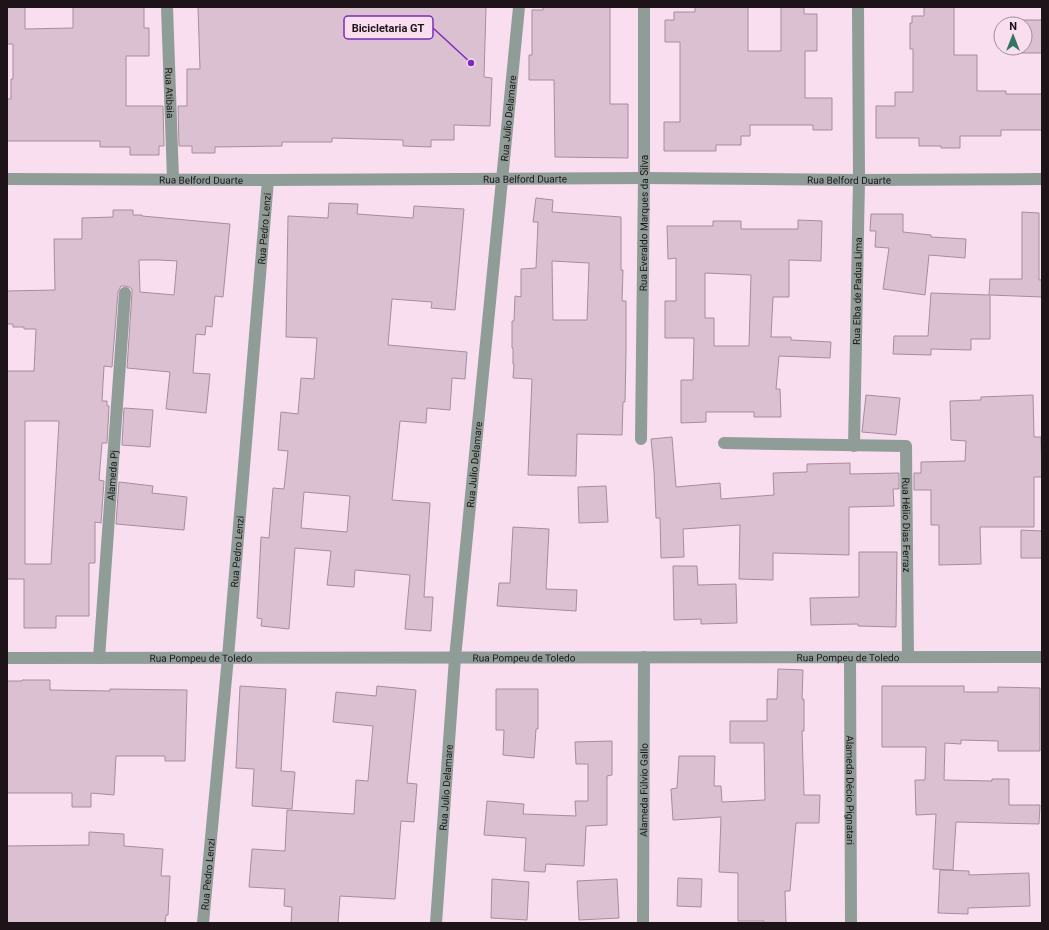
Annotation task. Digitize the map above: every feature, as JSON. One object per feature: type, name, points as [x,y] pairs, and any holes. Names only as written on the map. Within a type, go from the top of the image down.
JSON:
[{"type":"street","name":"Rua Atibaia","points":[[167,7],[173,178]]},
{"type":"street","name":"Rua Julio Delamare","points":[[436,923],[455,658],[519,7]]},
{"type":"street","name":"Rua Everaldo Marques da Silva","points":[[641,439],[644,7]]},
{"type":"street","name":"Rua Elba de Padua Lima","points":[[854,446],[859,180],[858,7]]},
{"type":"street","name":"Rua Belford Duarte","points":[[7,178],[173,178],[268,180],[502,178],[859,180],[1042,179]]},
{"type":"street","name":"Rua Pedro Lenzi","points":[[203,923],[228,657],[268,180]]},
{"type":"street","name":"Alameda Pj","points":[[99,658],[125,293]]},
{"type":"street","points":[[724,443],[854,446]]},
{"type":"street","name":"Rua Hélio Dias Ferraz","points":[[854,446],[906,446],[908,657]]},
{"type":"street","name":"Alameda Décio Pignatari","points":[[850,657],[851,923]]},
{"type":"street","name":"Rua Pompeu de Toledo","points":[[7,658],[1042,657]]},
{"type":"street","name":"Alameda Fúlvio Gallo","points":[[643,923],[644,658]]},
{"type":"building","points":[[7,7],[25,7],[25,29],[73,28],[73,7],[144,7],[144,28],[149,28],[149,56],[126,56],[126,106],[163,106],[164,146],[159,146],[159,155],[130,155],[130,147],[100,147],[100,141],[7,141],[7,99],[11,99],[11,79],[13,79],[13,44],[7,44]]},
{"type":"building","points":[[198,7],[486,7],[484,77],[492,78],[490,126],[454,125],[454,140],[431,140],[431,147],[403,146],[403,140],[332,138],[332,142],[282,142],[282,146],[215,147],[215,153],[192,153],[192,146],[179,146],[178,106],[187,106],[187,69],[200,69]]},
{"type":"building","points":[[543,7],[610,7],[610,104],[628,104],[628,158],[555,157],[554,80],[529,80],[529,55],[532,55],[532,10],[543,10]]},
{"type":"building","points":[[695,7],[748,7],[748,51],[781,51],[781,7],[804,7],[804,14],[817,14],[817,51],[805,51],[805,98],[832,98],[832,130],[813,130],[813,125],[750,125],[750,136],[741,136],[741,145],[716,145],[716,151],[664,151],[664,122],[680,122],[680,42],[665,42],[665,20],[674,20],[674,12],[695,12]]},
{"type":"building","points":[[924,7],[954,7],[954,55],[977,55],[977,91],[1006,91],[1006,94],[1042,94],[1042,130],[1001,130],[1001,136],[960,136],[960,148],[919,146],[919,138],[876,138],[876,106],[895,106],[895,92],[913,92],[913,49],[910,49],[910,23],[912,23],[912,16],[924,16]]},
{"type":"building","points":[[1033,20],[1042,20],[1042,53],[1033,53]]},
{"type":"building","points":[[536,198],[553,200],[552,212],[621,217],[621,270],[623,270],[622,301],[626,301],[625,402],[623,402],[622,435],[577,434],[576,476],[528,475],[532,379],[513,378],[514,364],[512,348],[512,321],[514,321],[515,296],[521,297],[521,269],[536,268],[538,222],[533,222]],"holes":[[[552,261],[589,263],[587,320],[553,320]]]},
{"type":"building","points":[[329,203],[358,204],[357,214],[413,218],[414,206],[464,209],[455,310],[431,308],[432,302],[392,299],[388,345],[467,352],[465,379],[452,378],[450,410],[427,408],[426,423],[400,421],[392,500],[430,503],[424,597],[433,597],[431,631],[405,629],[410,575],[355,570],[354,587],[327,585],[331,551],[295,548],[289,629],[261,626],[262,619],[257,618],[261,537],[269,538],[273,488],[284,489],[288,451],[278,450],[281,412],[298,414],[301,378],[314,379],[317,338],[286,337],[288,216],[328,218]],"holes":[[[304,492],[350,496],[347,532],[301,528]]]},
{"type":"building","points":[[113,210],[133,210],[133,215],[230,224],[223,297],[215,296],[212,327],[206,326],[205,335],[196,334],[193,373],[210,374],[206,413],[166,409],[170,372],[127,368],[132,289],[121,286],[118,292],[112,367],[104,366],[102,401],[107,401],[107,406],[109,406],[107,443],[102,443],[99,480],[104,481],[101,523],[95,522],[95,563],[89,563],[89,616],[56,616],[56,628],[24,628],[24,579],[7,579],[7,371],[34,371],[36,329],[24,329],[24,327],[13,327],[13,324],[7,324],[7,291],[55,290],[54,239],[82,239],[82,218],[113,217]],"holes":[[[139,260],[177,261],[174,295],[140,292]],[[25,421],[59,421],[51,564],[25,564]]]},
{"type":"building","points":[[1022,212],[1039,213],[1039,280],[1042,280],[1042,297],[990,295],[990,339],[971,339],[971,350],[931,349],[931,355],[893,354],[894,336],[928,336],[931,293],[989,295],[990,279],[1022,279]]},
{"type":"building","points":[[871,214],[903,214],[903,232],[931,235],[931,237],[966,239],[965,258],[929,255],[925,295],[883,289],[889,248],[875,247],[876,231],[870,231]]},
{"type":"building","points":[[798,220],[822,221],[821,261],[789,260],[789,297],[773,297],[771,337],[791,337],[791,340],[831,342],[830,358],[779,356],[776,389],[780,389],[781,417],[754,417],[754,412],[706,412],[706,422],[681,423],[681,380],[693,380],[694,338],[665,338],[665,301],[676,301],[676,258],[668,259],[667,226],[713,226],[713,221],[741,221],[741,229],[798,229]],"holes":[[[705,273],[751,275],[749,346],[714,346],[714,318],[705,318]]]},
{"type":"building","points":[[866,395],[900,398],[896,435],[862,432]]},
{"type":"building","points":[[1033,395],[1034,437],[1041,437],[1042,477],[1034,477],[1034,527],[980,527],[981,564],[939,565],[939,525],[931,525],[931,490],[914,490],[914,473],[921,473],[921,462],[965,461],[966,441],[951,440],[950,401],[981,400],[981,397]]},
{"type":"building","points":[[124,408],[153,410],[150,447],[122,445]]},
{"type":"building","points":[[672,437],[676,487],[720,483],[721,499],[774,495],[773,473],[807,472],[807,464],[850,463],[850,474],[899,473],[899,489],[893,489],[894,506],[849,507],[849,555],[773,553],[773,580],[739,579],[740,525],[683,529],[684,557],[661,558],[660,518],[656,518],[651,439]]},
{"type":"building","points":[[119,482],[153,486],[152,493],[187,497],[184,530],[116,524]]},
{"type":"building","points":[[606,486],[608,522],[579,523],[578,487]]},
{"type":"building","points":[[513,527],[549,529],[546,589],[577,590],[576,611],[497,606],[499,583],[510,583]]},
{"type":"building","points":[[1021,530],[1042,531],[1042,558],[1021,558]]},
{"type":"building","points":[[859,552],[897,552],[896,627],[858,626],[858,624],[811,625],[810,598],[859,597]]},
{"type":"building","points":[[673,566],[697,566],[698,585],[736,584],[737,623],[701,624],[701,619],[674,620]]},
{"type":"building","points":[[778,669],[803,670],[802,699],[804,699],[804,731],[802,731],[804,795],[820,795],[819,823],[796,823],[790,891],[785,891],[786,923],[738,921],[738,873],[719,872],[721,817],[673,820],[671,789],[677,788],[679,756],[715,756],[714,786],[721,786],[722,802],[765,800],[764,743],[730,743],[730,721],[767,721],[767,699],[777,699]]},
{"type":"building","points":[[50,680],[50,690],[187,690],[185,761],[165,761],[165,756],[116,756],[114,795],[91,793],[91,807],[72,807],[72,793],[7,793],[7,681]]},
{"type":"building","points":[[240,686],[286,689],[281,771],[295,772],[292,809],[252,806],[254,769],[236,768]]},
{"type":"building","points":[[377,686],[416,690],[407,783],[417,784],[414,822],[401,821],[395,899],[340,896],[338,923],[291,923],[292,907],[284,906],[285,889],[249,887],[252,849],[285,851],[287,810],[354,814],[356,780],[368,781],[373,726],[333,722],[336,692],[376,696]]},
{"type":"building","points":[[882,686],[964,686],[964,692],[998,692],[998,687],[1040,688],[1040,751],[998,751],[998,741],[961,740],[961,744],[945,743],[944,780],[992,781],[992,779],[1009,779],[1009,805],[1040,805],[1039,824],[956,822],[953,870],[933,869],[936,814],[916,815],[915,780],[925,780],[926,747],[882,747]]},
{"type":"building","points":[[496,689],[538,689],[538,729],[536,729],[534,758],[503,755],[504,730],[496,730]]},
{"type":"building","points":[[612,741],[612,775],[607,776],[607,825],[586,826],[584,866],[546,864],[545,872],[524,871],[526,838],[484,835],[487,801],[524,804],[523,814],[576,816],[575,801],[588,801],[588,764],[576,764],[575,742]]},
{"type":"building","points":[[89,832],[124,834],[124,846],[163,849],[161,876],[170,876],[168,915],[166,915],[165,923],[7,923],[7,846],[89,845]]},
{"type":"building","points":[[940,870],[969,871],[969,875],[1029,873],[1030,906],[968,908],[968,914],[938,913]]},
{"type":"building","points":[[678,878],[702,879],[701,907],[677,906]]},
{"type":"building","points":[[492,879],[529,882],[527,920],[491,918]]},
{"type":"building","points":[[617,879],[619,918],[579,920],[577,881]]},
{"type":"place","name":"Bicicletaria GT","points":[[471,63]]}]
